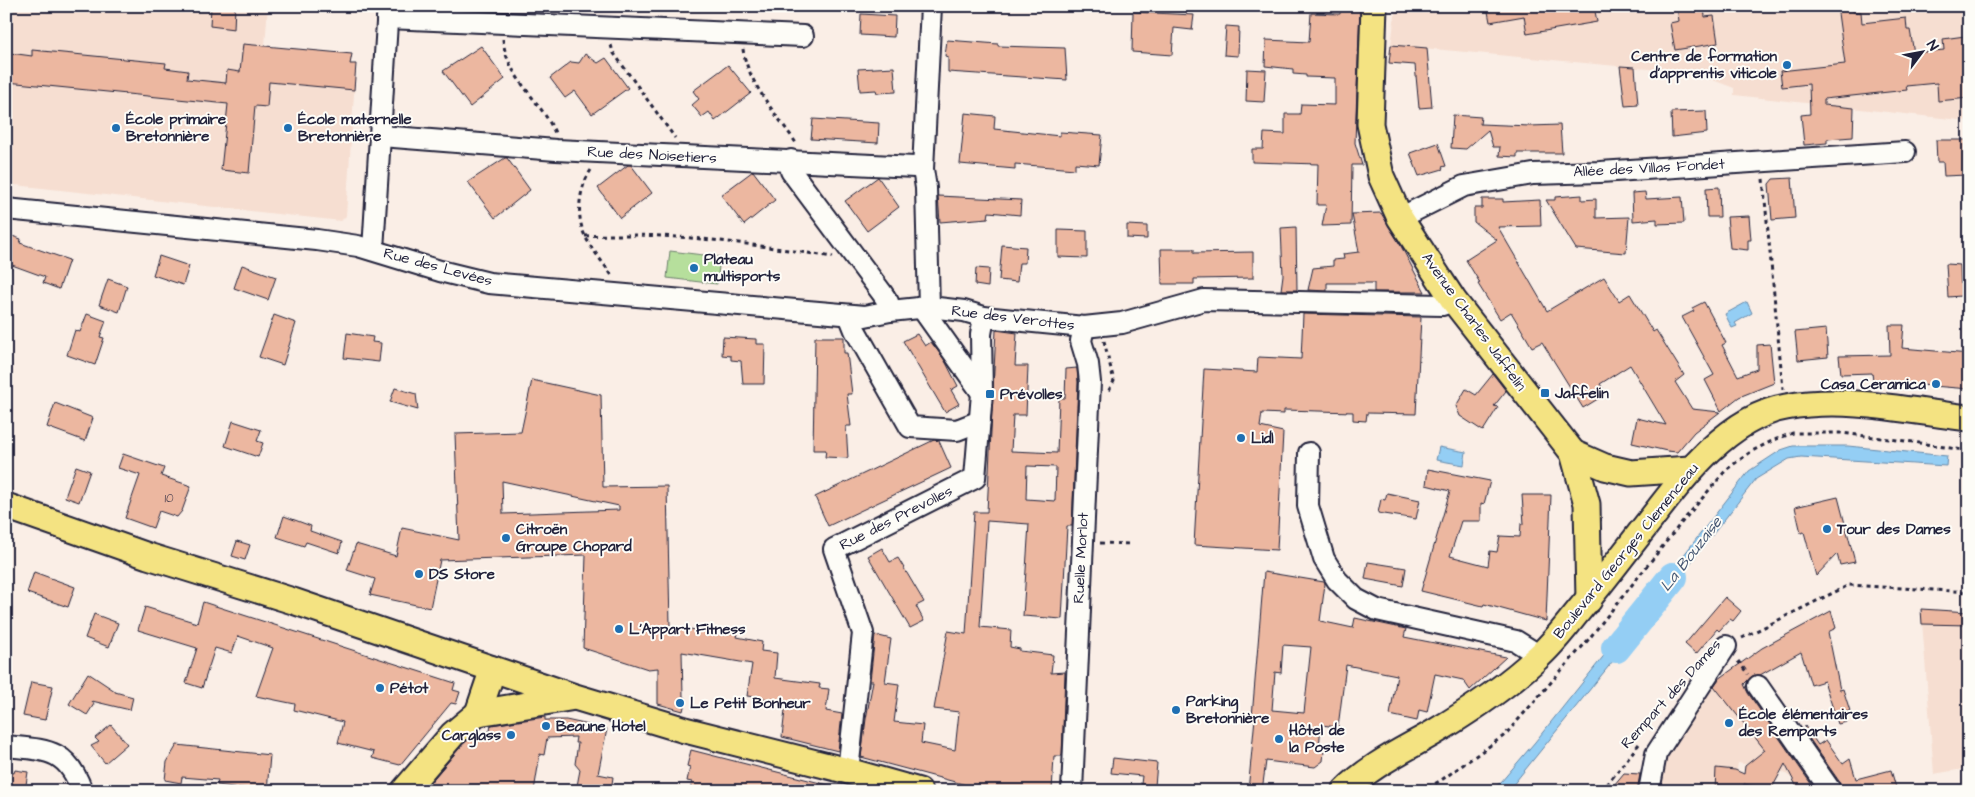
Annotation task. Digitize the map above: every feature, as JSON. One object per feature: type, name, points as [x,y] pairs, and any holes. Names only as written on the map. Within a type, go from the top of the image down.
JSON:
[{"type":"main road","name":"Avenue Charles Jaffelin","points":[[1374,6],[1370,124],[1381,176],[1400,218],[1454,300],[1573,453]]},
{"type":"main road","name":"Boulevard Georges Clemenceau","points":[[1345,791],[1364,775],[1495,693],[1540,656],[1589,600],[1690,469],[1736,429],[1772,411],[1785,407],[1815,403],[1839,403],[1969,418]]},
{"type":"main road","points":[[1573,453],[1605,467],[1631,473],[1690,469]]},
{"type":"main road","points":[[1573,453],[1586,504],[1589,600]]},
{"type":"main road","points":[[6,506],[148,556],[293,601],[432,650],[575,697],[685,730],[919,791]]},
{"type":"main road","points":[[478,713],[493,669]]},
{"type":"main road","points":[[404,791],[453,734],[478,713],[575,697]]},
{"type":"street","points":[[931,6],[923,169],[926,188],[925,307],[982,393]]},
{"type":"street","points":[[374,250],[388,12],[502,24],[803,36]]},
{"type":"street","name":"Rue des Noisetiers","points":[[381,136],[556,150],[915,167],[923,169]]},
{"type":"street","name":"Allée des Villas Fondet","points":[[1400,218],[1464,186],[1533,174],[1600,172],[1905,152]]},
{"type":"street","points":[[797,161],[791,171],[888,302],[890,311]]},
{"type":"street","name":"Rue des Levées","points":[[6,209],[317,240],[358,246],[440,271],[489,282],[865,316],[925,307]]},
{"type":"street","name":"Rue des Verottes","points":[[925,307],[964,311],[984,317],[1084,327],[1122,323],[1204,300],[1442,305],[1454,300]]},
{"type":"street","points":[[849,315],[855,330],[910,427],[956,430],[980,421]]},
{"type":"street","name":"Rue des Prevolles","points":[[848,771],[863,633],[834,550],[975,478],[982,393],[981,334],[984,317]]},
{"type":"street","name":"Ruelle Morlot","points":[[1072,791],[1090,382],[1088,364],[1081,341],[1084,327]]},
{"type":"street","points":[[1309,453],[1308,506],[1324,559],[1337,580],[1356,599],[1377,610],[1516,641],[1540,656]]},
{"type":"street","points":[[1649,791],[1656,754],[1732,653]]},
{"type":"street","points":[[1758,686],[1832,791]]},
{"type":"street","points":[[6,746],[40,750],[55,754],[68,762],[77,776],[82,791]]},
{"type":"path","points":[[502,24],[503,44],[507,61],[516,77],[550,121],[556,134],[556,150]]},
{"type":"path","points":[[611,28],[613,52],[680,144],[681,157]]},
{"type":"path","points":[[742,34],[745,61],[762,93],[803,153],[797,161]]},
{"type":"path","points":[[597,152],[594,166],[586,178],[580,199],[580,220],[585,236],[615,280],[618,294]]},
{"type":"path","points":[[1761,161],[1785,407]]},
{"type":"path","points":[[585,236],[619,234],[751,244],[838,258],[856,258]]},
{"type":"path","points":[[1421,791],[1448,775],[1505,735],[1614,610],[1682,522],[1727,468],[1759,447],[1793,433],[1841,433],[1969,450]]},
{"type":"path","points":[[1093,543],[1132,544]]},
{"type":"path","name":"Rempart des Dames","points":[[1732,653],[1849,585],[1969,592]]},
{"type":"path","points":[[1732,653],[1758,686]]},
{"type":"path","name":"Rempart des Dames","points":[[1602,791],[1644,738]]},
{"type":"shaded area","name":"École primaire Bretonnière","points":[[6,6],[268,6],[265,46],[352,54],[351,64],[356,64],[346,216],[341,221],[6,184]]},
{"type":"shaded area","name":"Centre de formation d'apprentis viticole","points":[[1396,6],[1969,6],[1969,121],[1734,95],[1734,88],[1713,80],[1670,71],[1391,45]]},
{"type":"shaded area","points":[[1921,609],[1969,612],[1969,768],[1934,774]]},
{"type":"shaded area","name":"École élémentaires des Remparts","points":[[1733,669],[1806,766],[1793,779],[1780,770],[1738,763],[1734,791],[1656,791],[1662,761],[1712,684]]},
{"type":"green space","name":"Plateau multisports","points":[[670,251],[720,257],[717,284],[667,278]]},
{"type":"water","points":[[1747,302],[1752,313],[1735,323],[1737,326],[1732,328],[1725,314]]},
{"type":"water","points":[[1793,446],[1848,446],[1947,456],[1946,466],[1801,457],[1789,459],[1756,479],[1653,611],[1645,605],[1749,471],[1781,450]]},
{"type":"water","points":[[1439,447],[1466,452],[1464,465],[1436,460]]},
{"type":"water","points":[[1638,613],[1646,620],[1508,791],[1490,791],[1501,782],[1535,742]]},
{"type":"building","points":[[211,6],[235,6],[234,29],[210,26]]},
{"type":"building","points":[[1340,6],[1360,6],[1355,143],[1362,165],[1352,165],[1351,225],[1322,226],[1326,205],[1317,205],[1318,164],[1252,162],[1252,149],[1263,149],[1264,133],[1285,134],[1285,114],[1300,114],[1301,104],[1335,105],[1335,78],[1306,77],[1306,75],[1293,74],[1293,69],[1265,66],[1266,40],[1309,42],[1311,13],[1340,14]]},
{"type":"building","points":[[1487,6],[1594,6],[1597,22],[1527,34],[1524,16],[1490,22]]},
{"type":"building","points":[[1677,6],[1704,6],[1705,17],[1714,16],[1718,43],[1675,50],[1670,23],[1679,21]]},
{"type":"building","points":[[1837,6],[1853,6],[1853,12],[1861,12],[1862,23],[1906,18],[1907,30],[1910,30],[1914,53],[1944,50],[1943,39],[1965,36],[1969,50],[1969,98],[1938,101],[1937,83],[1906,86],[1907,90],[1824,99],[1824,105],[1854,108],[1853,137],[1827,139],[1827,143],[1804,145],[1801,115],[1810,114],[1809,84],[1782,87],[1780,71],[1845,64]]},
{"type":"building","points":[[1133,12],[1194,15],[1192,30],[1174,28],[1172,55],[1132,52]]},
{"type":"building","points":[[861,14],[895,16],[894,37],[860,35]]},
{"type":"building","points":[[1226,26],[1239,27],[1238,56],[1224,55]]},
{"type":"building","points":[[947,40],[998,44],[998,46],[1065,48],[1067,80],[948,72],[948,57],[945,56]]},
{"type":"building","points":[[243,44],[352,54],[350,64],[356,64],[354,90],[269,82],[267,107],[255,106],[249,173],[221,170],[228,104],[7,82],[10,53],[32,56],[32,50],[166,63],[165,68],[188,71],[187,79],[226,83],[227,70],[240,72]]},
{"type":"building","points":[[1391,45],[1427,48],[1432,107],[1419,108],[1415,65],[1389,63]]},
{"type":"building","points":[[481,46],[505,79],[470,107],[443,71]]},
{"type":"building","points":[[585,54],[598,63],[606,58],[628,88],[592,114],[575,91],[565,98],[550,78],[571,62],[579,63]]},
{"type":"building","points":[[728,65],[751,93],[715,121],[709,112],[702,117],[692,105],[699,99],[693,91]]},
{"type":"building","points":[[1620,66],[1635,67],[1638,105],[1625,106]]},
{"type":"building","points":[[894,67],[896,92],[877,93],[876,90],[860,91],[858,69]]},
{"type":"building","points":[[1247,69],[1266,70],[1264,102],[1246,101]]},
{"type":"building","points":[[1706,111],[1707,133],[1672,137],[1671,112]]},
{"type":"building","points":[[965,113],[995,116],[994,129],[1060,136],[1060,132],[1102,135],[1099,165],[1075,163],[1075,169],[1015,164],[1015,169],[960,164]]},
{"type":"building","points":[[1453,115],[1481,117],[1480,124],[1560,125],[1562,153],[1517,153],[1517,157],[1499,156],[1500,147],[1493,147],[1488,130],[1466,149],[1451,148]]},
{"type":"building","points":[[813,119],[879,123],[878,143],[811,139]]},
{"type":"building","points":[[1936,140],[1969,140],[1967,175],[1944,176],[1943,162],[1937,162]]},
{"type":"building","points":[[1438,143],[1446,166],[1442,167],[1443,169],[1419,176],[1410,153]]},
{"type":"building","points":[[507,158],[530,190],[495,218],[468,182]]},
{"type":"building","points":[[628,165],[631,165],[652,193],[620,218],[598,188]]},
{"type":"building","points":[[753,171],[775,200],[744,225],[721,195]]},
{"type":"building","points":[[878,177],[899,207],[867,231],[845,201]]},
{"type":"building","points":[[1792,178],[1795,218],[1772,220],[1769,184],[1773,179]]},
{"type":"building","points":[[1719,187],[1720,217],[1707,217],[1706,188]]},
{"type":"building","points":[[1645,192],[1646,199],[1682,197],[1684,223],[1657,224],[1657,219],[1633,221],[1632,193]]},
{"type":"building","points":[[1582,195],[1582,200],[1596,199],[1596,218],[1629,217],[1626,253],[1576,249],[1546,200],[1555,200],[1555,197]]},
{"type":"building","points":[[938,196],[1021,200],[1020,215],[989,212],[988,218],[940,222]]},
{"type":"building","points":[[1482,199],[1503,199],[1503,202],[1540,200],[1541,226],[1498,227],[1547,311],[1604,277],[1619,301],[1630,294],[1653,332],[1656,330],[1684,375],[1675,382],[1692,409],[1720,412],[1694,432],[1677,452],[1632,443],[1637,418],[1666,425],[1630,365],[1600,384],[1606,394],[1583,408],[1542,342],[1532,347],[1511,312],[1500,319],[1478,284],[1480,283],[1466,260],[1497,240],[1474,222],[1474,208],[1482,208]]},
{"type":"building","points":[[1381,213],[1425,292],[1374,292],[1374,283],[1327,283],[1327,291],[1308,290],[1313,268],[1333,266],[1333,260],[1344,259],[1343,254],[1359,252],[1352,214]]},
{"type":"building","points":[[1749,216],[1751,240],[1748,240],[1748,250],[1730,248],[1727,217]]},
{"type":"building","points":[[1127,225],[1147,226],[1147,239],[1127,238]]},
{"type":"building","points":[[1296,227],[1297,290],[1281,290],[1283,275],[1281,228]]},
{"type":"building","points":[[1058,230],[1087,231],[1087,258],[1058,257]]},
{"type":"building","points":[[6,234],[21,239],[20,243],[69,260],[59,289],[43,283],[45,277],[12,265],[9,276],[6,276]]},
{"type":"building","points":[[1002,245],[1026,247],[1025,263],[1019,263],[1017,282],[999,280]]},
{"type":"building","points":[[1161,249],[1194,249],[1194,253],[1253,252],[1253,278],[1194,279],[1194,284],[1162,284]]},
{"type":"building","points":[[159,256],[189,266],[183,285],[153,275]]},
{"type":"building","points":[[1946,264],[1960,265],[1961,296],[1948,297]]},
{"type":"building","points":[[242,265],[276,277],[268,300],[234,288]]},
{"type":"building","points":[[976,268],[989,269],[988,287],[975,285]]},
{"type":"building","points":[[108,279],[127,286],[119,312],[99,305]]},
{"type":"building","points":[[1704,302],[1726,343],[1722,345],[1738,376],[1757,369],[1757,345],[1770,344],[1774,383],[1739,397],[1721,411],[1705,380],[1714,375],[1682,317],[1694,311],[1692,308]]},
{"type":"building","points":[[87,314],[106,321],[100,337],[104,338],[95,365],[67,355],[75,330],[80,332]]},
{"type":"building","points":[[1303,314],[1421,317],[1416,414],[1367,413],[1366,421],[1353,420],[1353,412],[1284,410],[1284,414],[1262,413],[1260,427],[1283,432],[1277,550],[1194,545],[1204,369],[1257,372],[1258,357],[1301,359]]},
{"type":"building","points":[[274,315],[296,323],[283,365],[259,357]]},
{"type":"building","points":[[1889,325],[1904,325],[1902,348],[1969,354],[1969,389],[1873,381],[1872,373],[1841,374],[1839,356],[1890,355]]},
{"type":"building","points":[[1826,329],[1828,357],[1798,360],[1795,332]]},
{"type":"building","points":[[996,330],[1017,333],[1015,366],[1028,366],[1026,415],[1013,415],[1011,451],[1057,453],[1059,398],[1065,398],[1066,369],[1077,368],[1072,526],[1067,526],[1062,619],[1023,616],[1029,524],[987,521],[980,627],[1011,630],[1010,647],[1020,649],[1020,651],[1053,655],[1051,673],[1065,672],[1062,756],[1054,756],[1052,791],[989,791],[861,757],[873,681],[870,681],[875,635],[891,639],[885,682],[899,684],[894,722],[923,725],[921,743],[955,750],[959,712],[934,709],[948,631],[966,634],[974,512],[987,512]],"holes":[[[1027,466],[1056,467],[1055,501],[1026,499]]]},
{"type":"building","points":[[347,333],[373,337],[372,342],[381,343],[379,362],[344,358]]},
{"type":"building","points":[[917,334],[925,346],[931,342],[944,359],[958,386],[951,390],[959,404],[945,412],[903,341]]},
{"type":"building","points":[[723,337],[756,339],[756,344],[765,344],[764,384],[743,384],[741,361],[731,360],[731,356],[722,355]]},
{"type":"building","points":[[815,337],[844,337],[844,353],[847,353],[852,394],[847,394],[851,426],[846,426],[848,458],[825,457],[826,450],[813,450]]},
{"type":"building","points":[[1493,374],[1506,391],[1494,406],[1498,407],[1483,431],[1460,416],[1456,406],[1466,389],[1476,395]]},
{"type":"building","points":[[532,380],[601,395],[603,487],[667,486],[670,626],[696,630],[696,627],[738,634],[737,637],[762,642],[761,651],[777,653],[775,678],[820,684],[819,688],[829,689],[826,711],[842,714],[838,751],[782,737],[786,701],[747,696],[752,664],[682,652],[683,697],[686,698],[683,711],[658,704],[658,668],[648,669],[583,648],[586,555],[440,560],[430,608],[370,595],[375,579],[347,570],[356,544],[396,556],[402,528],[459,540],[455,434],[521,432]],"holes":[[[502,481],[619,506],[619,510],[503,514]]]},
{"type":"building","points":[[395,388],[416,394],[418,410],[390,402]]},
{"type":"building","points":[[55,403],[93,418],[85,441],[47,427]]},
{"type":"building","points":[[233,421],[261,430],[257,441],[263,443],[258,457],[225,446]]},
{"type":"building","points":[[934,440],[939,441],[951,468],[828,526],[815,497]]},
{"type":"building","points":[[123,454],[164,468],[161,476],[191,486],[182,511],[177,517],[159,511],[153,528],[125,518],[140,475],[118,468]]},
{"type":"building","points":[[76,466],[90,471],[79,502],[65,497]]},
{"type":"building","points":[[1428,469],[1490,481],[1484,504],[1481,503],[1481,521],[1461,521],[1450,556],[1488,566],[1490,551],[1497,552],[1500,536],[1520,537],[1521,524],[1524,524],[1522,495],[1551,495],[1546,621],[1484,604],[1483,606],[1421,591],[1450,491],[1426,485]]},
{"type":"building","points":[[1387,493],[1420,500],[1416,519],[1378,513],[1381,499],[1385,500]]},
{"type":"building","points":[[1838,497],[1855,562],[1840,565],[1837,554],[1816,576],[1804,532],[1801,533],[1795,507]]},
{"type":"building","points":[[284,516],[311,526],[310,531],[342,542],[339,553],[306,542],[304,546],[277,537]]},
{"type":"building","points":[[237,541],[250,545],[245,560],[232,556]]},
{"type":"building","points":[[882,548],[890,562],[898,558],[924,602],[916,606],[924,621],[910,628],[868,556]]},
{"type":"building","points":[[1368,562],[1406,568],[1403,586],[1365,579]]},
{"type":"building","points":[[34,572],[75,587],[68,607],[27,593]]},
{"type":"building","points":[[1264,572],[1324,582],[1320,621],[1353,628],[1355,618],[1406,629],[1404,637],[1506,657],[1470,690],[1463,680],[1435,674],[1427,712],[1419,710],[1417,721],[1390,715],[1397,675],[1346,665],[1338,727],[1321,725],[1319,748],[1324,751],[1323,761],[1315,767],[1266,761],[1262,791],[1248,791],[1255,718],[1252,717]],"holes":[[[1283,645],[1311,647],[1304,713],[1272,710],[1275,672],[1281,673]]]},
{"type":"building","points":[[1725,597],[1741,611],[1733,621],[1730,619],[1719,631],[1717,629],[1696,654],[1685,644]]},
{"type":"building","points":[[203,602],[455,683],[453,690],[460,692],[456,704],[451,703],[400,765],[372,758],[374,752],[338,743],[343,722],[294,710],[295,704],[256,696],[273,648],[238,636],[232,653],[215,648],[202,688],[186,683],[197,648],[138,630],[145,607],[197,623]]},
{"type":"building","points":[[1921,609],[1969,612],[1969,625],[1922,624]]},
{"type":"building","points":[[1831,611],[1836,628],[1828,632],[1840,690],[1843,689],[1850,711],[1845,712],[1847,722],[1838,724],[1824,681],[1811,685],[1801,652],[1760,675],[1752,676],[1744,684],[1748,693],[1816,791],[1799,791],[1785,764],[1771,790],[1744,784],[1743,790],[1715,791],[1716,768],[1735,770],[1744,774],[1745,766],[1765,750],[1714,686],[1719,679],[1762,648]]},
{"type":"building","points":[[94,614],[118,623],[109,647],[85,638]]},
{"type":"building","points":[[88,673],[115,692],[133,697],[130,710],[92,701],[94,704],[87,715],[69,704]]},
{"type":"building","points":[[31,682],[53,686],[45,720],[23,716]]},
{"type":"building","points":[[545,717],[545,720],[566,720],[607,729],[598,774],[613,777],[611,791],[576,791],[580,770],[575,764],[578,743],[575,743],[576,737],[547,738],[544,755],[540,754],[534,791],[423,791],[463,744],[476,734],[490,731],[491,725]]},
{"type":"building","points":[[111,725],[127,744],[105,763],[91,746],[99,742],[95,738]]},
{"type":"building","points":[[1805,726],[1818,745],[1826,740],[1843,764],[1850,759],[1856,779],[1891,770],[1897,791],[1843,791],[1841,784],[1804,731]]},
{"type":"building","points":[[177,745],[270,755],[267,791],[217,785],[218,780],[182,777],[181,783],[165,780],[167,762]]},
{"type":"building","points":[[691,750],[832,786],[831,791],[690,791],[692,782],[687,781],[690,767],[687,766]]},
{"type":"building","points":[[1113,758],[1157,763],[1155,786],[1141,784],[1142,776],[1111,773]]},
{"type":"building","points":[[15,770],[28,772],[25,791],[6,791],[6,771],[14,773]]},
{"type":"building","points":[[1624,773],[1640,774],[1637,791],[1609,791]]},
{"type":"waterway","name":"La Bouzaise","points":[[1616,648],[1673,577]]},
{"type":"place","name":"Centre de formation d'apprentis viticole","points":[[1787,65]]},
{"type":"place","name":"École primaire Bretonnière","points":[[116,128]]},
{"type":"place","name":"École maternelle Bretonnière","points":[[288,128]]},
{"type":"place","name":"Plateau multisports","points":[[694,268]]},
{"type":"place","name":"Casa Ceramica","points":[[1936,384]]},
{"type":"place","name":"Jaffelin","points":[[1545,393]]},
{"type":"place","name":"Prévolles","points":[[990,394]]},
{"type":"place","name":"Lidl","points":[[1241,438]]},
{"type":"place","name":"Tour des Dames","points":[[1827,529]]},
{"type":"place","name":"Citroën Groupe Chopard","points":[[506,538]]},
{"type":"place","name":"DS Store","points":[[419,574]]},
{"type":"place","name":"L'Appart Fitness","points":[[619,629]]},
{"type":"place","name":"Pétot","points":[[380,688]]},
{"type":"place","name":"Le Petit Bonheur","points":[[680,703]]},
{"type":"place","name":"Parking Bretonnière","points":[[1176,710]]},
{"type":"place","name":"École élémentaires des Remparts","points":[[1729,723]]},
{"type":"place","name":"Beaune Hotel","points":[[546,726]]},
{"type":"place","name":"Carglass","points":[[511,735]]},
{"type":"place","name":"Hôtel de la Poste","points":[[1279,739]]}]
